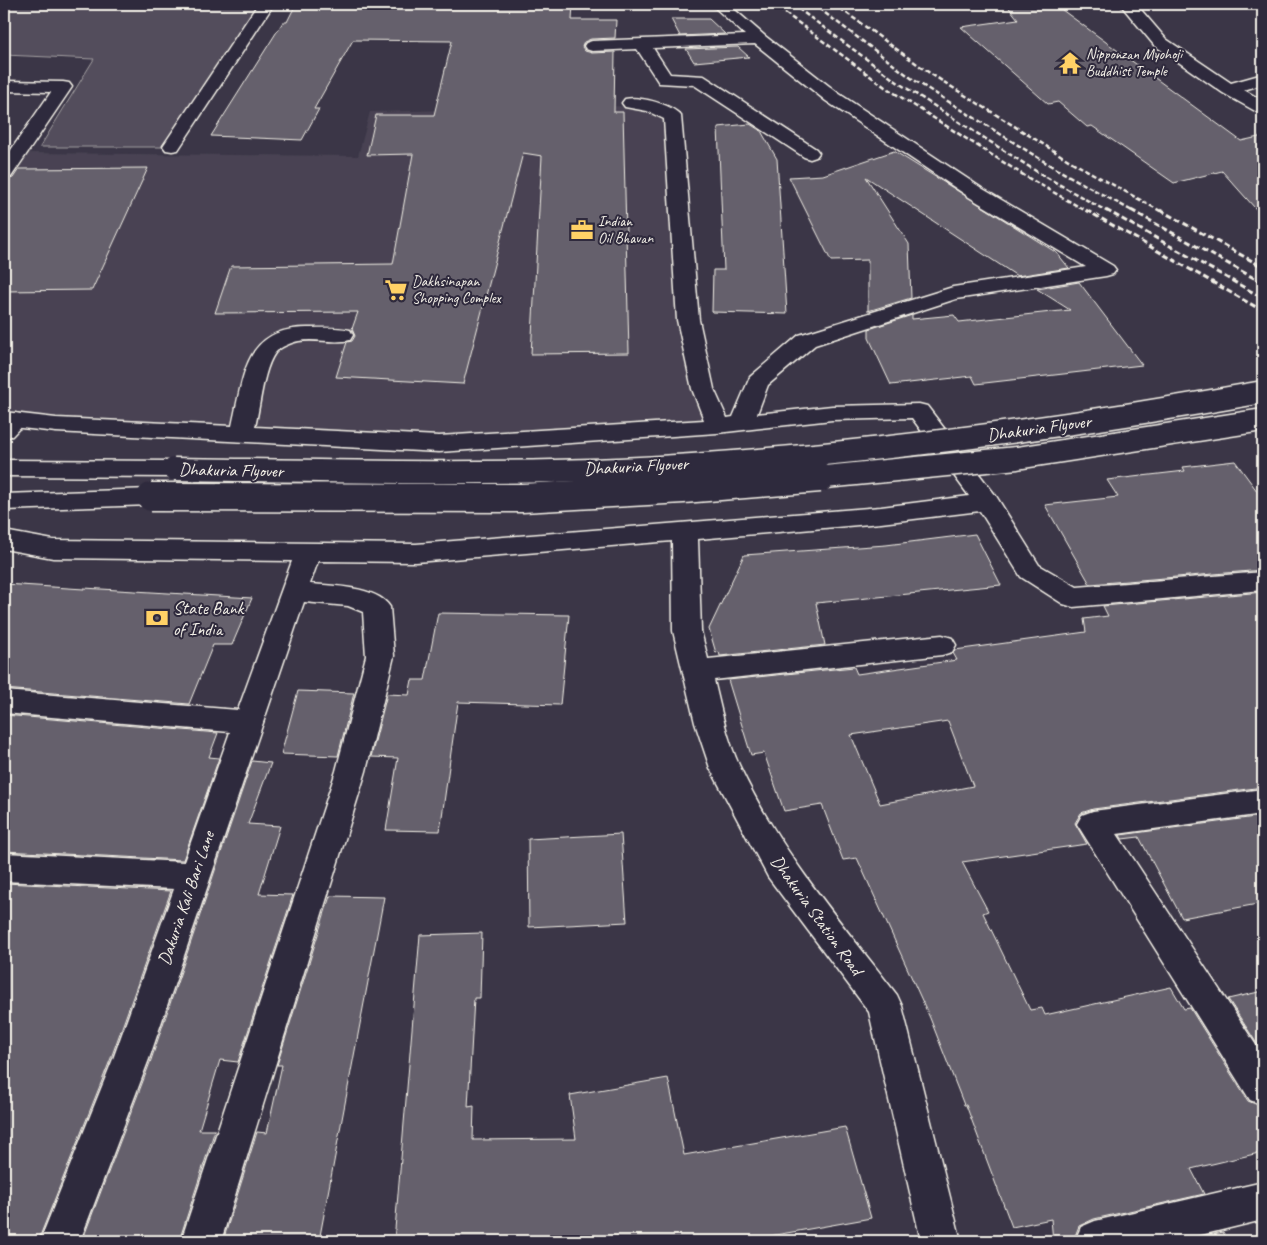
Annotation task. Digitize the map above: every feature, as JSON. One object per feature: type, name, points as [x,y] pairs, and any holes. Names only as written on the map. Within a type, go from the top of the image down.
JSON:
[{"type":"street","points":[[172,146],[266,4]]},
{"type":"street","points":[[719,4],[759,39],[832,97],[976,193],[1106,270],[953,293],[807,340],[758,382],[742,423]]},
{"type":"street","points":[[1128,4],[1160,42],[1229,89],[1263,108]]},
{"type":"street","points":[[592,46],[759,39]]},
{"type":"street","points":[[643,45],[664,79],[698,80],[810,153]]},
{"type":"street","points":[[1229,89],[1263,79]]},
{"type":"street","points":[[4,86],[64,87],[4,173]]},
{"type":"street","points":[[631,103],[651,106],[672,116],[688,320],[703,389],[713,410],[717,426]]},
{"type":"street","points":[[242,434],[257,368],[266,349],[275,342],[297,334],[342,335]]},
{"type":"street","name":"Dhakuria Flyover","points":[[4,468],[492,471],[629,468],[871,450],[1075,424],[1263,392]]},
{"type":"street","points":[[8,423],[439,444],[717,426],[832,414],[919,411],[987,502],[1030,570],[1073,597],[1263,581]]},
{"type":"street","name":"Dhakuria Flyover","points":[[4,502],[151,497],[522,498],[683,489],[862,474],[1017,458],[1263,420]]},
{"type":"street","points":[[4,540],[53,549],[416,553],[881,516],[987,502]]},
{"type":"street","name":"Dhakuria Station Road","points":[[685,533],[687,631],[710,723],[725,768],[779,867],[885,1006],[941,1241]]},
{"type":"street","name":"Dakuria Kali Bari Lane","points":[[60,1241],[131,1058],[193,876],[308,552]]},
{"type":"street","points":[[201,1241],[351,771],[380,656],[376,607],[352,597],[294,592]]},
{"type":"street","points":[[697,671],[942,644]]},
{"type":"street","points":[[4,702],[248,722]]},
{"type":"street","points":[[1263,801],[1093,824],[1263,1088]]},
{"type":"street","points":[[4,867],[193,876]]},
{"type":"street","points":[[1095,1241],[1263,1201]]},
{"type":"shaded area","points":[[4,4],[262,4],[165,147],[40,147],[94,59],[4,55]]},
{"type":"shaded area","points":[[628,106],[648,109],[663,118],[674,259],[686,360],[703,419],[446,438],[4,417],[4,191],[28,153],[358,156],[370,112]]},
{"type":"building","points":[[296,4],[573,4],[572,20],[616,20],[615,38],[591,39],[584,42],[582,47],[585,51],[592,53],[615,52],[614,112],[623,112],[629,353],[531,354],[542,156],[523,153],[463,384],[336,377],[347,342],[352,341],[355,336],[352,329],[358,312],[215,313],[231,266],[393,264],[413,154],[367,155],[376,115],[434,115],[452,41],[353,40],[314,109],[319,109],[302,140],[211,136],[283,22],[287,22]]},
{"type":"building","points":[[1006,4],[1054,4],[1241,141],[1263,136],[1263,217],[1222,171],[1174,183],[1092,126],[1087,127],[1058,102],[1048,104],[961,27],[1018,19]]},
{"type":"building","points":[[671,19],[709,19],[725,34],[680,36]]},
{"type":"building","points":[[738,47],[749,57],[694,62],[686,49]]},
{"type":"building","points":[[750,124],[761,131],[777,159],[787,314],[712,312],[713,270],[724,270],[718,127]]},
{"type":"building","points":[[894,151],[1057,253],[1069,268],[1017,276],[866,177],[909,244],[911,298],[868,311],[868,260],[831,261],[789,177],[823,175]]},
{"type":"building","points":[[148,168],[92,290],[4,291],[4,181],[13,178],[19,169]]},
{"type":"building","points":[[1079,282],[1142,365],[976,384],[972,376],[891,385],[869,338],[869,329],[912,315],[912,319],[954,315],[959,322],[1070,310],[1037,289]]},
{"type":"building","points":[[1235,461],[1263,499],[1263,570],[1090,584],[1045,505],[1118,497],[1107,480],[1185,471],[1183,467]]},
{"type":"building","points":[[975,534],[1001,585],[816,603],[825,645],[720,656],[719,652],[716,653],[709,629],[744,555],[886,545]]},
{"type":"building","points":[[4,584],[252,598],[232,645],[213,645],[189,704],[4,689]]},
{"type":"building","points":[[1263,592],[1263,787],[1093,809],[1081,813],[1075,823],[1087,844],[962,862],[988,911],[983,913],[1030,1010],[1042,1008],[1045,1015],[1171,987],[1184,1009],[1190,1008],[1248,1101],[1263,1107],[1263,1152],[1191,1169],[1204,1194],[1094,1219],[1079,1226],[1073,1241],[1053,1241],[1051,1219],[1012,1227],[966,1105],[964,1105],[930,1018],[857,858],[843,860],[822,805],[784,811],[764,753],[751,755],[728,680],[854,667],[857,674],[957,660],[953,653],[955,650],[1086,632],[1084,619],[1108,616],[1103,606]],"holes":[[[948,721],[973,786],[880,804],[851,735]]]},
{"type":"building","points":[[438,613],[569,615],[560,705],[458,702],[440,831],[386,830],[398,758],[371,757],[387,694],[409,695],[412,680],[425,680]]},
{"type":"building","points":[[298,691],[354,693],[338,756],[281,754]]},
{"type":"building","points":[[4,715],[218,733],[209,757],[219,758],[183,860],[4,851]]},
{"type":"building","points":[[252,761],[271,763],[248,824],[280,826],[259,894],[293,895],[238,1062],[220,1060],[199,1130],[215,1130],[179,1241],[82,1241],[151,1060]]},
{"type":"building","points":[[1263,816],[1263,903],[1182,918],[1139,837],[1122,839],[1120,835]]},
{"type":"building","points":[[621,834],[627,922],[529,927],[528,839]]},
{"type":"building","points":[[4,883],[171,891],[111,1058],[38,1241],[4,1241]]},
{"type":"building","points":[[330,896],[384,897],[319,1241],[223,1241],[257,1132],[267,1133],[282,1065],[277,1065]]},
{"type":"building","points":[[482,933],[480,998],[474,998],[468,1107],[474,1106],[473,1140],[576,1139],[570,1095],[668,1078],[684,1155],[845,1127],[871,1218],[742,1241],[394,1241],[420,935]]},
{"type":"building","points":[[1263,991],[1263,1053],[1228,999]]},
{"type":"building","points":[[1223,1232],[1228,1241],[1183,1241]]},
{"type":"railway","points":[[773,4],[885,87],[1025,176],[1088,212]]},
{"type":"railway","points":[[792,4],[900,84],[1039,173],[1108,212]]},
{"type":"railway","points":[[813,4],[914,80],[1053,167],[1134,212]]},
{"type":"railway","points":[[834,4],[931,74],[1070,161],[1162,212]]},
{"type":"railway","points":[[1086,210],[1263,311]]},
{"type":"railway","points":[[1106,210],[1263,298]]},
{"type":"railway","points":[[1131,210],[1263,283]]},
{"type":"railway","points":[[1160,210],[1263,267]]},
{"type":"place","name":"Nipponzan Myohoji Buddhist Temple","points":[[1070,63]]},
{"type":"place","name":"Indian Oil Bhavan","points":[[582,230]]},
{"type":"place","name":"Dakhsinapan Shopping Complex","points":[[396,290]]},
{"type":"place","name":"State Bank of India","points":[[157,618]]}]
